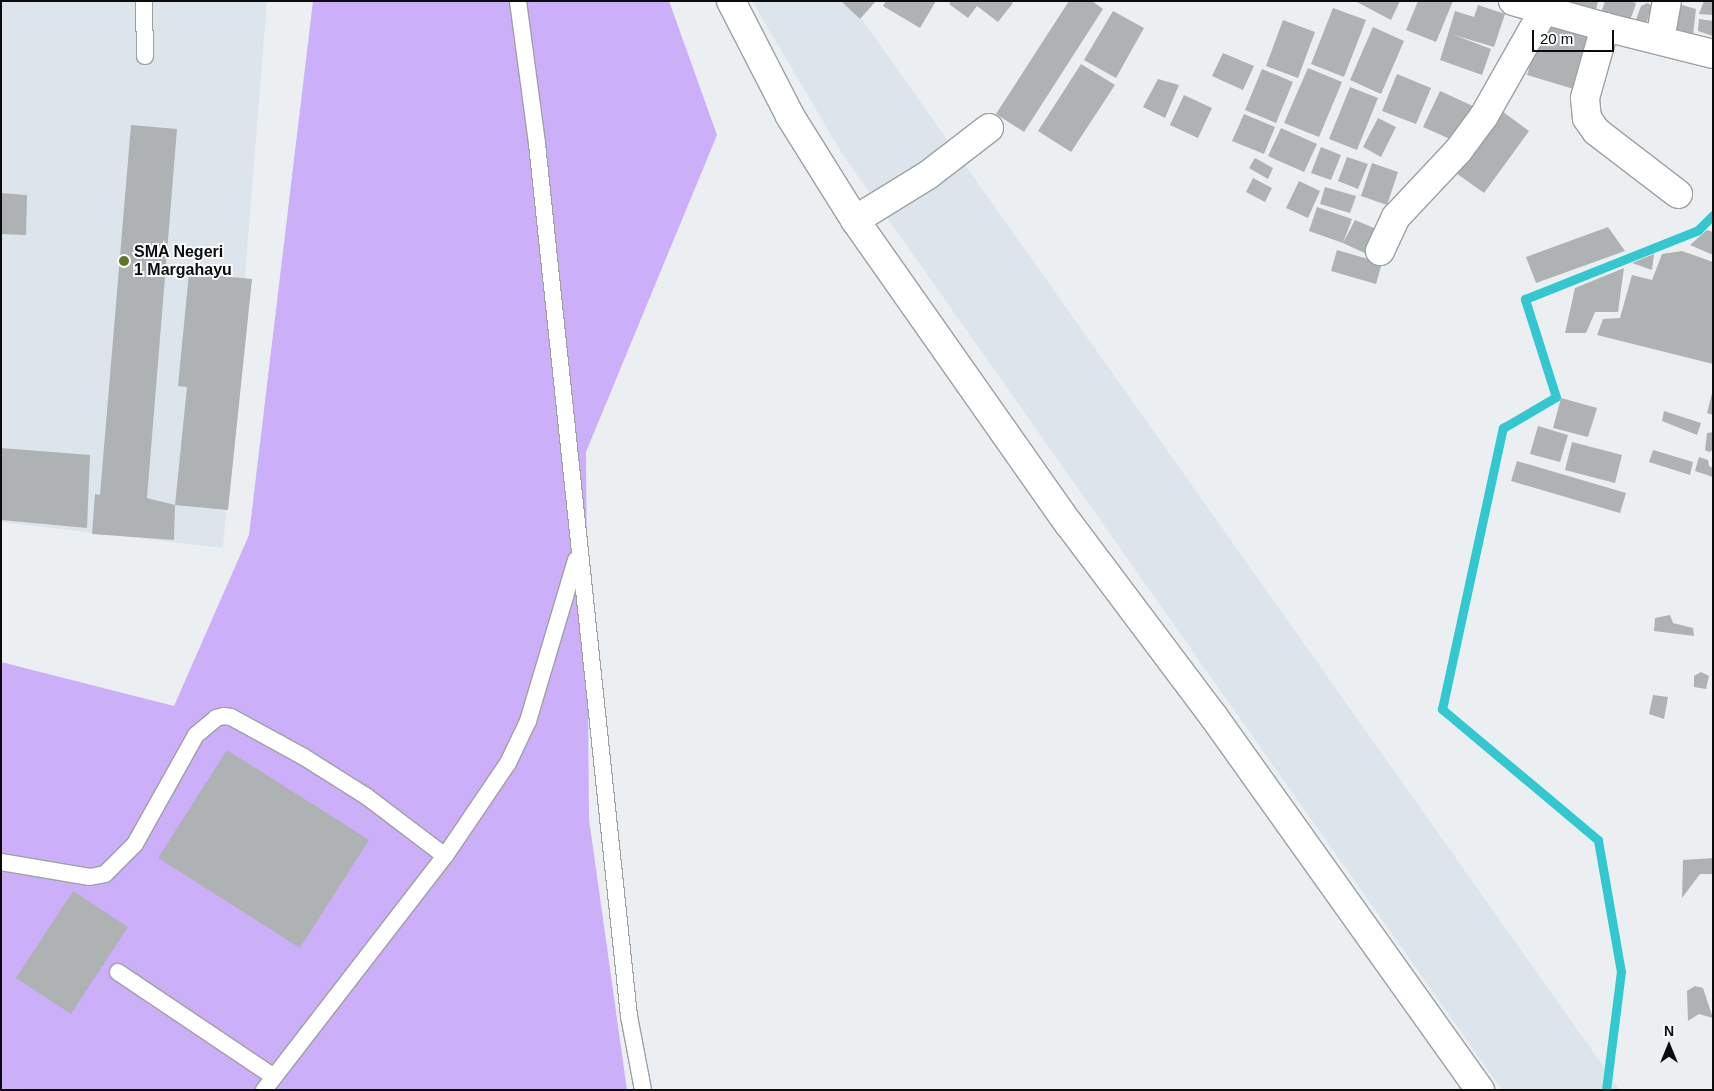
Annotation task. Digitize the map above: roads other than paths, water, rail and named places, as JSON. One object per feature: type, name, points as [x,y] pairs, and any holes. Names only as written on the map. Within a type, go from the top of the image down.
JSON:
[{"type":"street","points":[[731,1],[790,116],[855,220],[1069,524],[1214,717],[1480,1090]]},
{"type":"street","points":[[1513,1],[1605,27],[1713,54]]},
{"type":"street","points":[[1660,40],[1667,1]]},
{"type":"street","points":[[1380,251],[1396,217],[1458,151],[1484,116],[1544,10]]},
{"type":"street","points":[[1605,27],[1585,98],[1590,125],[1678,194]]},
{"type":"street","points":[[855,220],[928,175],[989,128]]},
{"type":"lane","points":[[144,1],[145,56]]},
{"type":"lane","points":[[518,1],[537,144],[578,552],[629,1016],[643,1090]]},
{"type":"lane","points":[[118,972],[269,1084],[445,856],[517,748],[533,706],[578,552]]},
{"type":"lane","points":[[1,862],[90,876],[105,874],[135,844],[196,735],[216,718],[224,716],[304,757],[358,791],[445,856]]},
{"type":"waterway","points":[[1606,1090],[1621,972],[1598,840],[1442,709],[1503,428],[1556,397],[1525,299],[1698,230],[1713,215]]},
{"type":"place","name":"SMA Negeri 1 Margahayu","points":[[124,261]]}]
